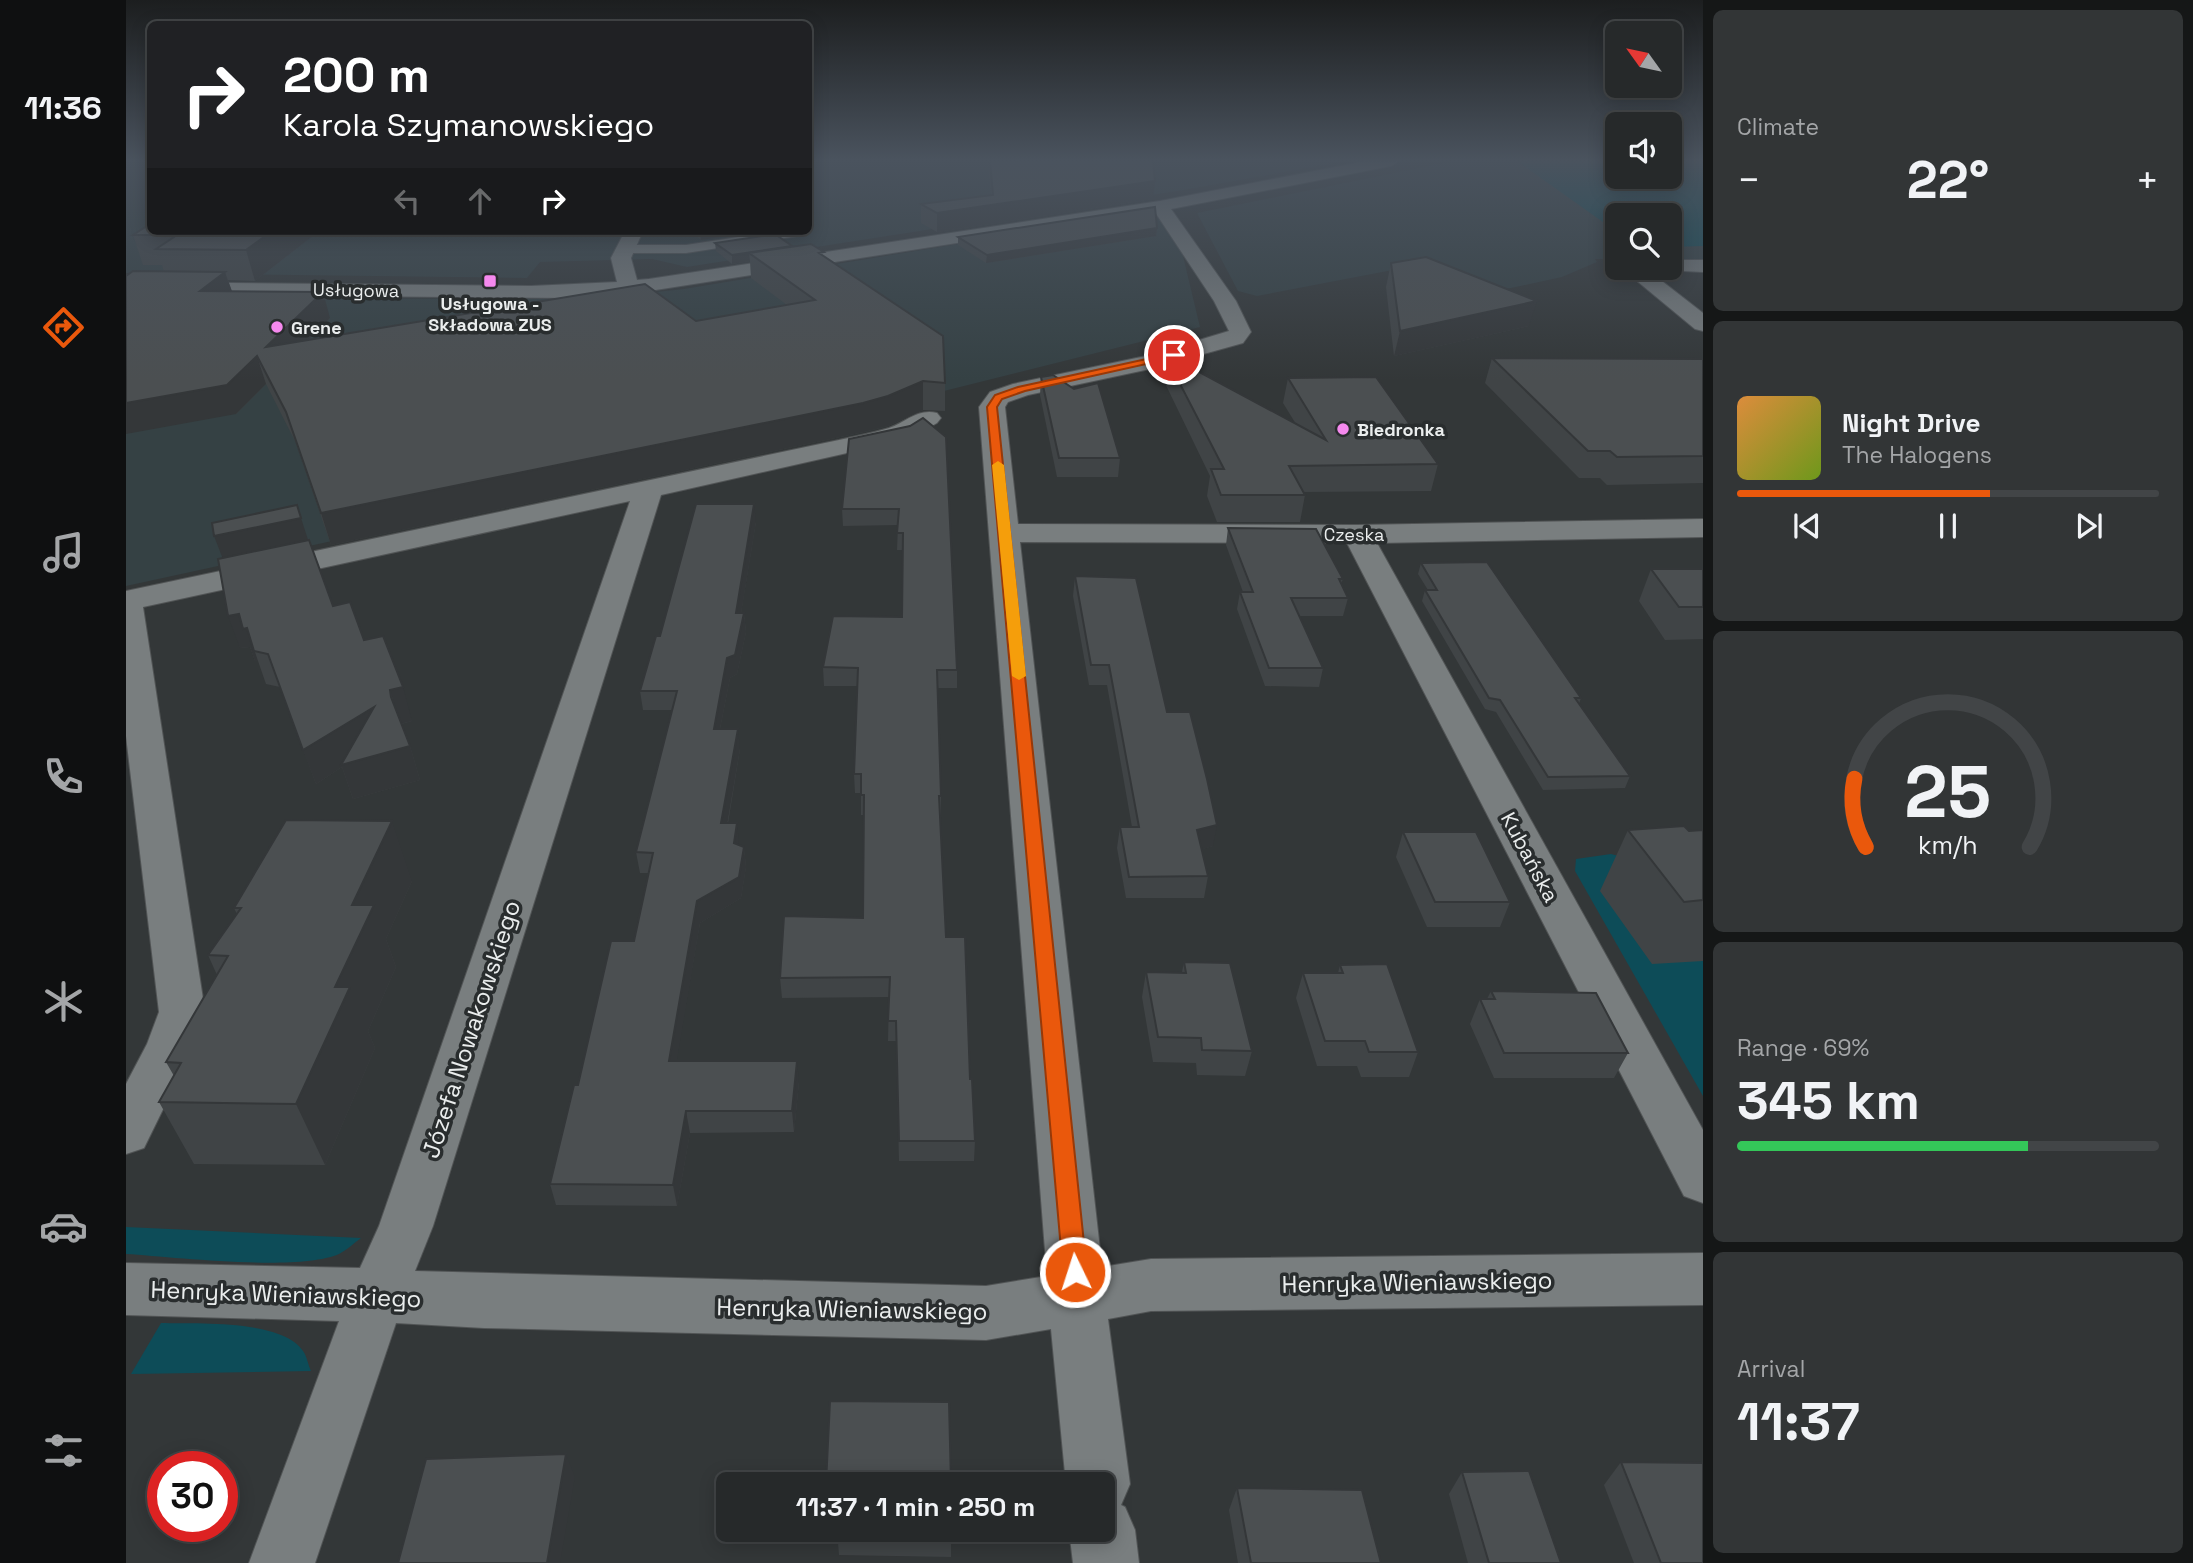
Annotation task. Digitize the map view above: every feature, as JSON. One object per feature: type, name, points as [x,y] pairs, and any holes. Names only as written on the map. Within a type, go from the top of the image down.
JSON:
[{"type":"street","name":"Usługowa","points":[[126,288],[575,292],[685,280],[981,234]]},
{"type":"street","points":[[1097,1472],[1077,1298],[992,407],[999,397],[1022,389],[1150,362],[1236,338],[1240,332],[1225,301],[1179,234]]},
{"type":"street","points":[[628,286],[621,258],[632,235]]},
{"type":"street","points":[[1682,266],[1703,266]]},
{"type":"street","points":[[1648,280],[1703,324]]},
{"type":"street","points":[[126,1133],[171,1044],[181,1012],[126,601],[648,490],[900,433],[928,418]]},
{"type":"street","name":"Józefa Nowakowskiego","points":[[282,1563],[377,1295],[406,1226],[648,490]]},
{"type":"street","name":"Czeska","points":[[1006,543],[1703,528]]},
{"type":"street","name":"Kubańska","points":[[1357,534],[1703,1180]]},
{"type":"street","name":"Henryka Wieniawskiego","points":[[126,1289],[986,1314],[1151,1285],[1703,1279]]},
{"type":"street","points":[[1103,1542],[1106,1563]]},
{"type":"lane","points":[[624,249],[686,249],[777,235]]},
{"type":"shaded area","points":[[126,234],[900,234],[687,267],[652,259],[540,262],[527,278],[126,273]]},
{"type":"shaded area","points":[[1019,234],[1178,234],[1200,327],[424,521],[126,586],[126,298],[589,299],[684,289]]},
{"type":"shaded area","points":[[1208,234],[1605,234],[1605,259],[1595,259],[1597,262],[1562,277],[1465,298],[1398,269],[1257,296],[1238,291]]},
{"type":"shaded area","points":[[1682,234],[1703,234],[1703,259],[1682,259]]},
{"type":"shaded area","points":[[1682,234],[1703,234],[1703,246],[1682,247]]},
{"type":"shaded area","points":[[1611,854],[1626,858],[1703,961],[1703,1096],[1575,871],[1576,859]]},
{"type":"shaded area","points":[[126,1227],[361,1238],[339,1254],[320,1259],[267,1263],[236,1262],[126,1254]]},
{"type":"shaded area","points":[[161,1323],[237,1325],[277,1333],[303,1351],[311,1371],[131,1374]]},
{"type":"building","points":[[978,234],[1120,234],[987,255],[958,237]]},
{"type":"building","points":[[177,235],[267,235],[246,250],[156,249]]},
{"type":"building","points":[[776,235],[792,246],[732,255],[715,243]]},
{"type":"building","points":[[811,244],[824,252],[819,253],[943,336],[945,383],[923,381],[863,403],[321,513],[286,412],[257,356],[227,385],[126,403],[126,276],[133,271],[225,272],[200,291],[323,292],[266,347],[645,284],[696,321],[815,300],[749,253]]},
{"type":"building","points":[[1426,257],[1537,301],[1400,331],[1391,263]]},
{"type":"building","points":[[1164,353],[1326,440],[1288,378],[1376,377],[1438,464],[1289,466],[1305,495],[1221,495],[1211,469],[1224,469]]},
{"type":"building","points":[[1492,358],[1703,359],[1703,456],[1617,457],[1610,451],[1588,451]]},
{"type":"building","points":[[1053,375],[1074,389],[1098,383],[1120,458],[1059,458],[1041,377]]},
{"type":"building","points":[[923,418],[946,437],[957,670],[937,670],[939,796],[946,937],[965,937],[975,1141],[899,1141],[896,1021],[888,1021],[890,977],[780,978],[784,916],[863,918],[864,795],[861,795],[861,774],[854,774],[858,668],[823,667],[833,616],[902,617],[903,533],[897,533],[899,509],[842,509],[849,439],[910,426]]},
{"type":"building","points":[[696,504],[754,504],[736,613],[744,613],[735,655],[727,658],[714,729],[738,729],[721,823],[737,823],[734,843],[744,847],[739,877],[697,901],[669,1061],[797,1061],[792,1111],[686,1111],[673,1185],[550,1184],[574,1085],[578,1085],[611,941],[634,941],[653,853],[636,852],[677,691],[640,691],[656,636],[660,636]]},
{"type":"building","points":[[297,505],[301,518],[214,536],[212,523]]},
{"type":"building","points":[[1228,528],[1316,529],[1343,579],[1339,579],[1348,598],[1291,598],[1323,668],[1269,668],[1240,592],[1253,592]]},
{"type":"building","points":[[309,540],[333,606],[350,602],[364,640],[383,636],[403,687],[390,690],[410,746],[341,765],[374,707],[303,750],[268,654],[254,651],[247,628],[243,629],[239,614],[228,616],[218,559]]},
{"type":"building","points":[[1487,562],[1581,698],[1575,698],[1630,776],[1548,777],[1500,700],[1489,698],[1425,590],[1437,590],[1421,563]]},
{"type":"building","points":[[1651,569],[1703,569],[1703,607],[1679,607]]},
{"type":"building","points":[[1075,576],[1136,578],[1167,712],[1190,712],[1207,779],[1217,825],[1197,830],[1208,876],[1129,877],[1120,827],[1139,827],[1109,665],[1091,665]]},
{"type":"building","points":[[286,820],[392,821],[352,905],[374,905],[335,987],[350,987],[296,1104],[159,1102],[181,1063],[166,1062],[228,956],[208,955],[241,908],[234,908]]},
{"type":"building","points":[[1684,826],[1689,831],[1703,830],[1703,900],[1684,902],[1628,830]]},
{"type":"building","points":[[1403,832],[1476,832],[1510,902],[1435,902]]},
{"type":"building","points":[[1184,962],[1230,963],[1252,1051],[1202,1050],[1201,1038],[1158,1037],[1146,972],[1186,973]]},
{"type":"building","points":[[1387,964],[1418,1052],[1369,1052],[1365,1041],[1325,1041],[1303,973],[1343,973],[1340,965]]},
{"type":"building","points":[[1491,991],[1596,993],[1628,1053],[1504,1053],[1480,999],[1495,999]]},
{"type":"building","points":[[830,1401],[949,1402],[951,1472],[827,1472]]},
{"type":"building","points":[[566,1454],[547,1563],[398,1563],[426,1459]]},
{"type":"building","points":[[1621,1462],[1703,1463],[1703,1563],[1661,1563]]},
{"type":"building","points":[[1529,1471],[1561,1563],[1489,1563],[1462,1472]]},
{"type":"building","points":[[1237,1488],[1362,1490],[1381,1563],[1251,1563]]},
{"type":"slow traffic","points":[[998,465],[1019,676]]},
{"type":"place","name":"Usługowa - Składowa ZUS","points":[[490,281]]},
{"type":"place","name":"Grene","points":[[277,327]]},
{"type":"place","name":"Biedronka","points":[[1343,429]]},
{"type":"route","points":[[1075,1272],[992,407],[999,397],[1022,389],[1174,355]]}]
